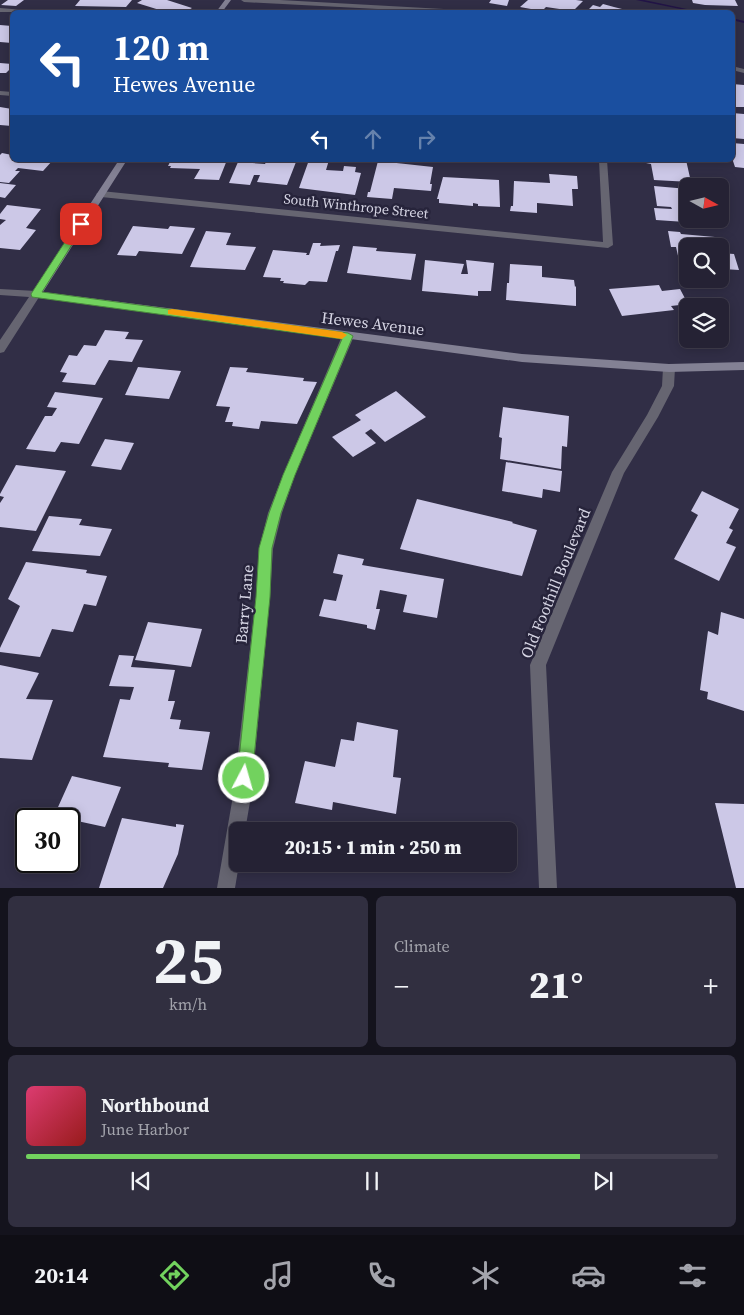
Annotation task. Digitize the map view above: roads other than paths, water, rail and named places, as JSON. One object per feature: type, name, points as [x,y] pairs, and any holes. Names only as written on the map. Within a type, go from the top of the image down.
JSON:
[{"type":"main road","points":[[36,294],[122,162]]},
{"type":"main road","name":"Hewes Avenue","points":[[36,294],[522,358],[669,368],[744,366]]},
{"type":"street","points":[[244,0],[426,10]]},
{"type":"street","name":"South Winthrope Street","points":[[101,194],[608,244],[603,162]]},
{"type":"street","name":"Hewes Avenue","points":[[0,292],[36,294]]},
{"type":"street","points":[[0,349],[36,294]]},
{"type":"street","name":"Barry Lane","points":[[226,888],[242,796],[263,597],[266,548],[275,513],[289,475],[348,336]]},
{"type":"street","name":"Old Foothill Boulevard","points":[[548,888],[538,665],[618,472],[668,386],[669,368]]},
{"type":"waterway","points":[[638,0],[689,10]]},
{"type":"waterway","points":[[735,20],[744,22]]}]
